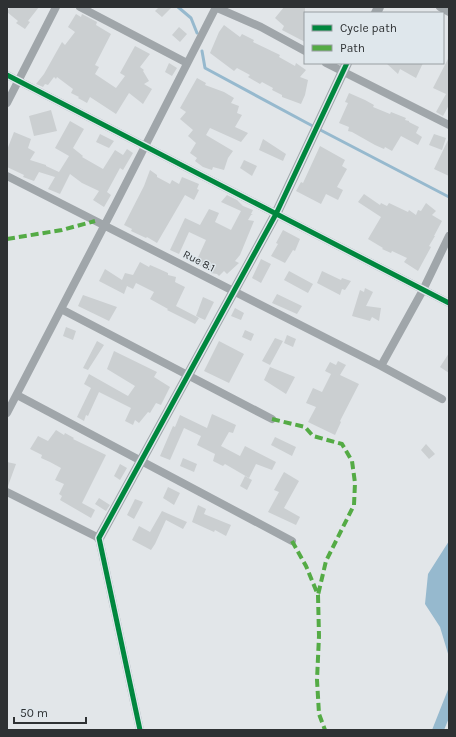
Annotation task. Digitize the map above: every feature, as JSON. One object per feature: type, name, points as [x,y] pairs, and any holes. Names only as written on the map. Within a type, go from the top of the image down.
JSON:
[{"type":"street","points":[[7,103],[56,7]]},
{"type":"street","points":[[80,7],[187,63]]},
{"type":"street","points":[[7,413],[216,7],[261,27],[304,50]]},
{"type":"street","points":[[440,7],[449,12]]},
{"type":"street","points":[[331,64],[345,67],[449,126]]},
{"type":"street","points":[[140,730],[99,538],[276,214],[345,67]]},
{"type":"street","points":[[7,75],[449,303]]},
{"type":"street","name":"Rue 8.1","points":[[7,176],[381,366],[442,399]]},
{"type":"street","points":[[381,366],[423,290],[449,236]]},
{"type":"street","points":[[61,309],[272,419]]},
{"type":"street","points":[[17,394],[292,541]]},
{"type":"street","points":[[7,492],[99,538]]},
{"type":"water","points":[[449,541],[449,657],[440,627],[425,604],[428,574]]},
{"type":"water","points":[[449,687],[449,718],[444,730],[432,730]]},
{"type":"building","points":[[10,7],[39,7],[28,21],[30,22],[25,29],[16,23],[18,21],[7,12]]},
{"type":"building","points":[[159,7],[172,7],[162,17],[155,11]]},
{"type":"building","points":[[284,7],[305,7],[304,41],[282,30],[284,26],[275,18]]},
{"type":"building","points":[[76,14],[81,17],[82,14],[97,22],[96,25],[111,34],[95,65],[99,67],[95,74],[116,88],[125,76],[120,73],[135,46],[150,54],[140,67],[144,70],[143,71],[149,81],[144,84],[152,89],[143,104],[129,93],[116,114],[90,97],[87,103],[78,98],[79,97],[71,93],[73,89],[57,77],[56,79],[54,77],[48,85],[45,84],[43,87],[36,84],[44,74],[62,42],[65,45],[75,32],[68,27]]},
{"type":"building","points":[[224,25],[240,37],[242,34],[254,40],[253,42],[280,55],[279,57],[295,66],[296,63],[306,70],[300,77],[308,80],[305,95],[301,104],[282,97],[282,95],[272,90],[273,88],[262,82],[260,84],[248,77],[250,75],[237,68],[234,71],[210,53],[219,32]]},
{"type":"building","points":[[179,27],[187,34],[180,42],[172,35]]},
{"type":"building","points":[[449,57],[449,105],[443,116],[436,112],[446,94],[433,88]]},
{"type":"building","points":[[169,63],[177,68],[172,76],[165,72]]},
{"type":"building","points":[[387,64],[423,64],[416,78],[400,69],[398,74]]},
{"type":"building","points":[[197,78],[206,83],[205,85],[224,92],[234,98],[231,103],[239,106],[237,113],[242,115],[235,127],[248,133],[241,142],[210,128],[206,135],[233,151],[228,158],[224,170],[213,167],[212,170],[203,167],[195,161],[197,158],[190,153],[196,143],[188,136],[193,130],[180,119],[186,112],[180,108]]},
{"type":"building","points":[[349,93],[374,105],[373,107],[390,114],[391,112],[406,118],[405,120],[419,127],[416,133],[422,137],[418,145],[401,136],[392,151],[385,147],[384,149],[375,145],[348,131],[349,127],[339,123],[348,103],[345,102]]},
{"type":"building","points":[[51,110],[57,131],[34,136],[29,116]]},
{"type":"building","points":[[70,121],[84,129],[73,148],[83,156],[82,157],[103,169],[115,150],[123,155],[127,149],[133,153],[123,170],[120,168],[107,192],[111,195],[104,207],[93,200],[99,191],[82,183],[70,174],[60,194],[48,189],[55,177],[39,172],[34,181],[23,177],[24,175],[7,167],[7,150],[14,132],[31,139],[28,148],[35,152],[30,160],[46,165],[59,172],[69,156],[55,148]]},
{"type":"building","points":[[100,134],[114,141],[109,148],[96,142]]},
{"type":"building","points":[[434,134],[446,138],[442,150],[429,145]]},
{"type":"building","points":[[449,138],[449,176],[434,169]]},
{"type":"building","points":[[263,139],[286,154],[283,161],[259,150]]},
{"type":"building","points":[[320,146],[345,160],[342,166],[347,169],[337,187],[343,190],[338,200],[326,194],[321,204],[296,191],[301,182],[303,183]]},
{"type":"building","points":[[244,160],[257,166],[252,176],[240,168]]},
{"type":"building","points":[[150,170],[157,175],[157,177],[170,184],[172,180],[179,184],[182,177],[199,184],[197,189],[199,190],[194,200],[185,195],[157,243],[147,237],[146,238],[131,231],[132,229],[124,225],[144,186]]},
{"type":"building","points":[[364,194],[380,205],[381,203],[387,206],[389,203],[408,212],[409,210],[416,215],[418,210],[421,211],[426,203],[436,211],[432,215],[442,221],[429,246],[431,247],[418,271],[404,262],[407,258],[392,251],[391,253],[382,249],[383,248],[368,239],[381,217],[358,202]]},
{"type":"building","points":[[227,195],[237,200],[243,206],[253,210],[251,214],[253,215],[251,215],[248,220],[254,221],[240,255],[235,261],[239,263],[227,274],[224,271],[219,276],[211,273],[211,270],[195,264],[206,240],[189,232],[179,254],[170,250],[185,218],[200,225],[209,209],[219,213],[215,222],[231,230],[241,211],[221,202]]},
{"type":"building","points":[[283,230],[300,239],[295,251],[293,250],[285,263],[271,256],[278,244],[276,243]]},
{"type":"building","points":[[261,259],[271,264],[261,283],[252,278]]},
{"type":"building","points":[[140,262],[149,267],[150,265],[168,273],[168,275],[176,277],[175,282],[185,287],[176,306],[199,318],[195,324],[167,310],[168,309],[150,299],[154,292],[136,283],[133,289],[127,286],[124,294],[99,281],[105,269],[122,280],[125,273],[133,275]]},
{"type":"building","points":[[289,271],[313,284],[308,293],[284,280]]},
{"type":"building","points":[[322,271],[341,280],[342,278],[351,281],[345,290],[342,289],[340,295],[317,283]]},
{"type":"building","points":[[365,288],[373,292],[366,306],[381,308],[379,321],[372,317],[370,321],[352,316],[360,290],[364,292]]},
{"type":"building","points":[[277,294],[302,306],[297,314],[272,303]]},
{"type":"building","points":[[83,295],[117,307],[109,321],[78,306]]},
{"type":"building","points":[[203,297],[214,302],[205,320],[196,316]]},
{"type":"building","points":[[235,308],[244,313],[241,320],[231,316]]},
{"type":"building","points":[[66,327],[76,331],[73,340],[63,336]]},
{"type":"building","points":[[245,330],[254,334],[251,341],[242,337]]},
{"type":"building","points":[[287,335],[296,339],[293,347],[284,343]]},
{"type":"building","points":[[275,338],[283,341],[270,365],[262,361]]},
{"type":"building","points":[[97,341],[104,345],[88,370],[83,368]]},
{"type":"building","points":[[219,341],[244,354],[229,383],[204,371]]},
{"type":"building","points":[[114,351],[157,372],[154,377],[170,387],[161,405],[156,403],[150,413],[148,412],[139,423],[135,420],[133,425],[125,421],[131,408],[99,392],[88,416],[86,415],[84,421],[77,417],[91,388],[84,384],[89,374],[128,396],[135,386],[107,369]]},
{"type":"building","points":[[449,353],[449,373],[440,367]]},
{"type":"building","points":[[338,361],[346,365],[340,375],[359,384],[340,421],[341,422],[335,435],[308,422],[316,407],[306,403],[313,388],[322,392],[331,374],[325,371],[330,362],[336,365]]},
{"type":"building","points":[[270,367],[295,377],[286,394],[264,380]]},
{"type":"building","points":[[212,414],[236,425],[233,433],[229,432],[221,446],[240,456],[245,446],[276,462],[272,470],[256,464],[249,478],[225,464],[223,466],[213,461],[215,454],[197,445],[201,436],[184,428],[170,460],[160,456],[173,426],[175,427],[180,415],[207,428]]},
{"type":"building","points":[[56,430],[64,435],[65,433],[74,438],[73,439],[106,455],[82,503],[95,510],[91,518],[60,500],[62,496],[59,494],[64,484],[55,480],[61,468],[41,458],[42,455],[30,449],[38,436],[48,441]]},
{"type":"building","points":[[275,437],[296,447],[292,456],[271,445]]},
{"type":"building","points":[[426,444],[435,454],[429,459],[421,450]]},
{"type":"building","points":[[183,458],[197,464],[194,472],[180,466]]},
{"type":"building","points":[[7,462],[16,464],[8,486],[7,486]]},
{"type":"building","points":[[120,464],[127,468],[120,480],[114,476]]},
{"type":"building","points":[[284,472],[299,481],[284,508],[300,517],[296,525],[268,512],[279,492],[274,490]]},
{"type":"building","points":[[245,476],[252,480],[247,490],[240,486]]},
{"type":"building","points":[[168,487],[180,493],[174,505],[163,498]]},
{"type":"building","points":[[99,498],[110,505],[106,511],[95,504]]},
{"type":"building","points":[[135,499],[143,502],[134,519],[127,515]]},
{"type":"building","points":[[198,505],[206,509],[204,514],[231,525],[226,536],[215,530],[214,532],[192,522]]},
{"type":"building","points":[[162,511],[187,522],[183,529],[166,520],[151,550],[132,540],[139,526],[150,532]]},
{"type":"waterway","points":[[178,7],[191,18],[197,33]]},
{"type":"waterway","points":[[202,51],[205,68],[449,197]]},
{"type":"marked path","points":[[7,239],[62,230],[95,221]]},
{"type":"marked path","points":[[272,419],[305,427],[313,436],[342,444],[352,461],[355,483],[354,505],[326,561],[318,595]]},
{"type":"marked path","points":[[292,541],[306,566],[318,595],[319,636],[317,680],[319,714],[325,730]]},
{"type":"cycle path","points":[[140,730],[99,538],[276,214],[347,64]]},
{"type":"cycle path","points":[[7,75],[449,303]]}]
